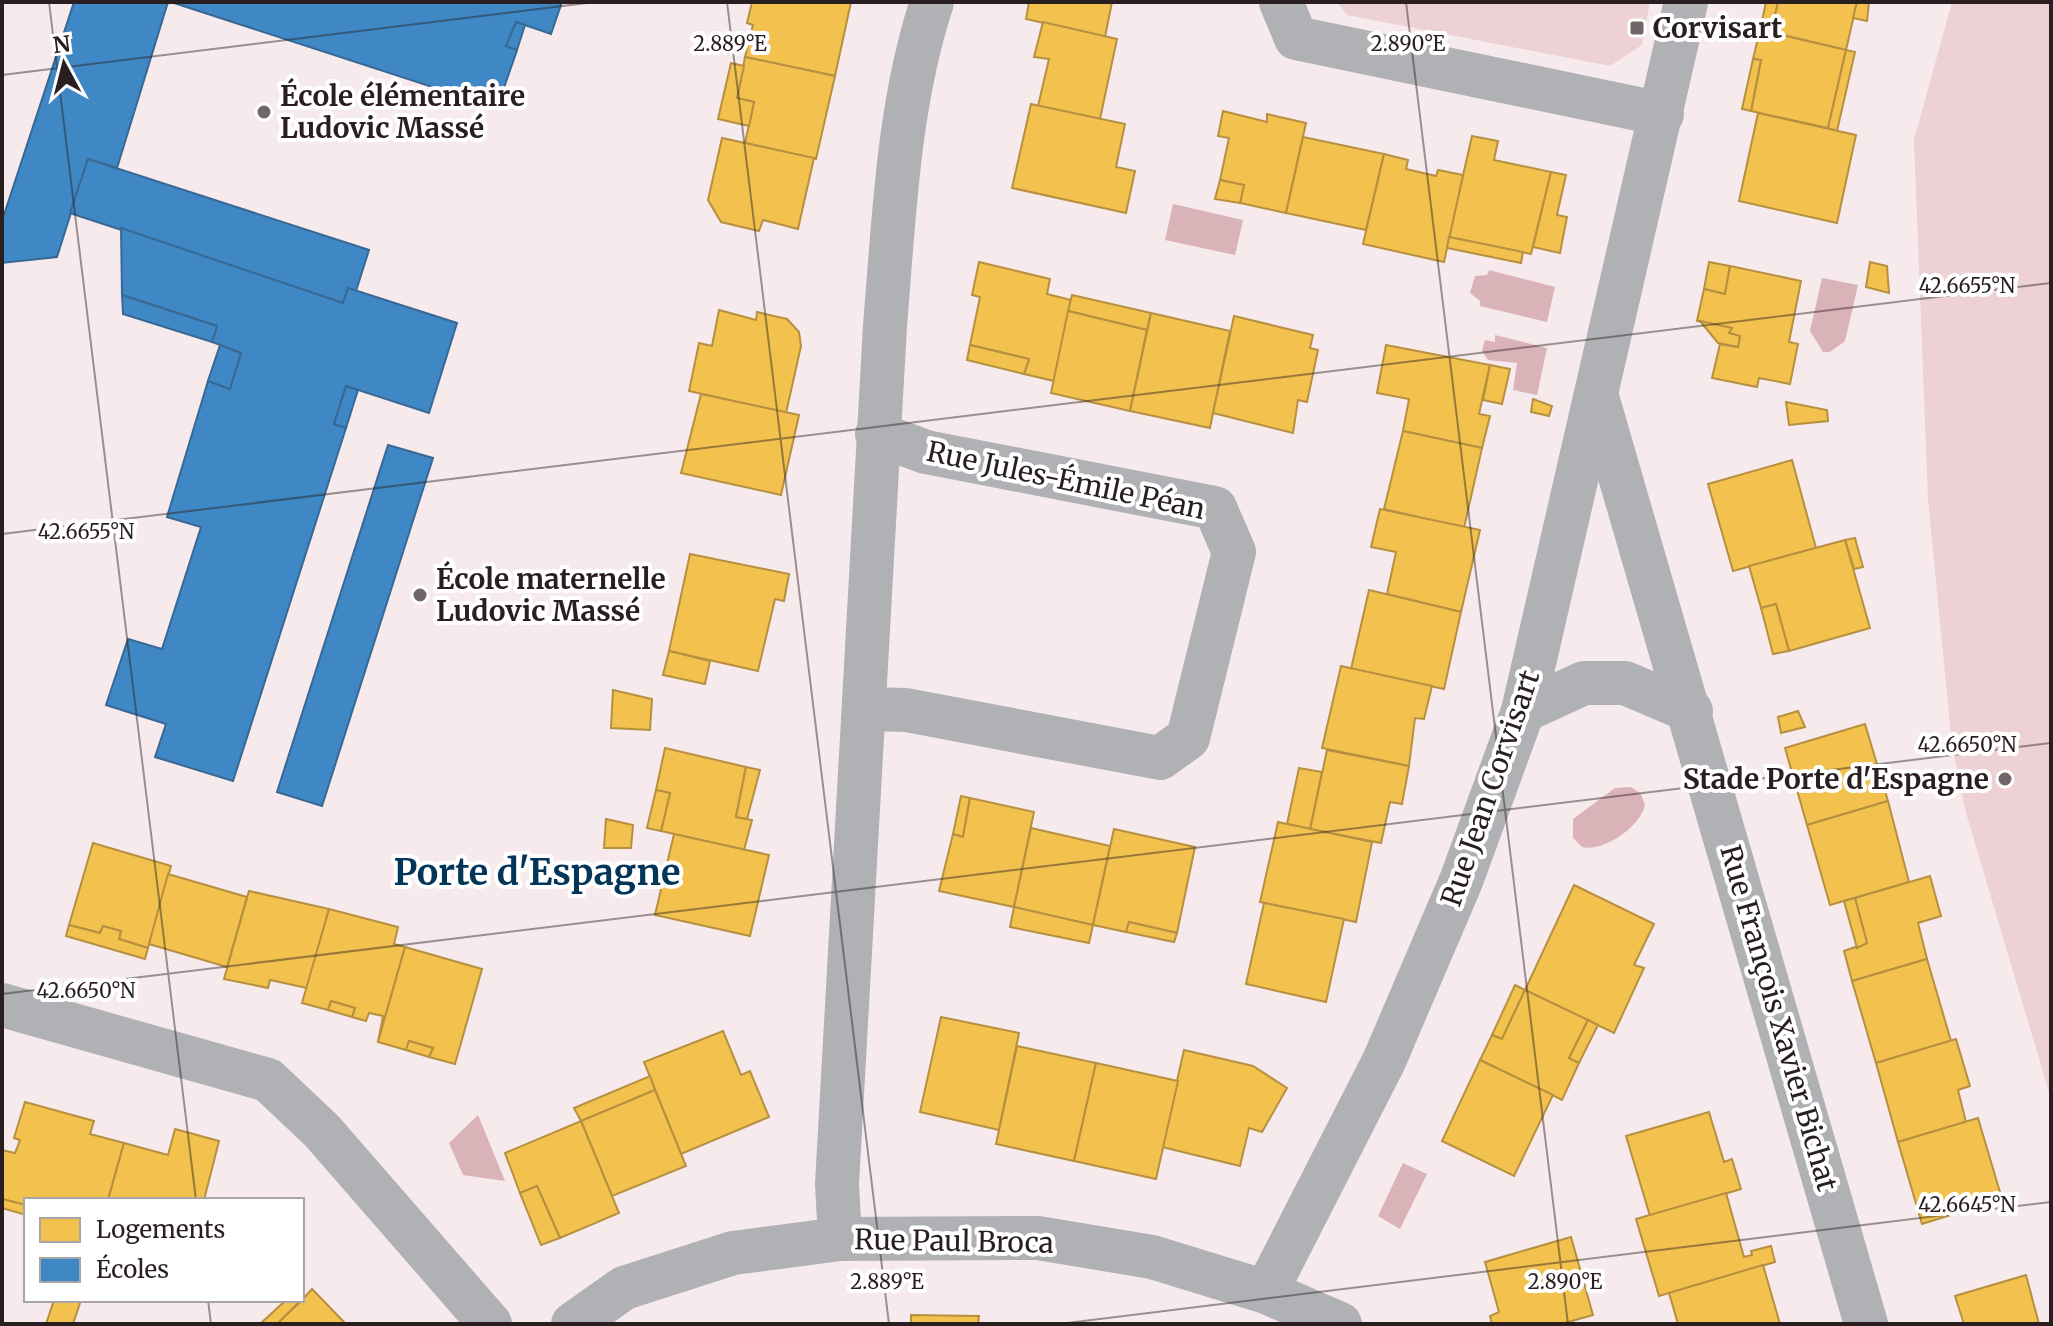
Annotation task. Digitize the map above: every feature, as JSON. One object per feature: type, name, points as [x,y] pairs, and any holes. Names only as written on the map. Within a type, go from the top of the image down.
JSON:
[{"type":"street","points":[[840,1239],[837,1184],[865,709],[877,434],[896,190],[918,44],[932,2]]},
{"type":"street","points":[[1281,2],[1296,38],[1662,114]]},
{"type":"street","name":"Rue Jean Corvisart","points":[[1266,1292],[1384,1061],[1461,881],[1523,711],[1686,2]]},
{"type":"street","name":"Rue François Xavier Bichat","points":[[1596,395],[1691,711],[1866,1324]]},
{"type":"street","name":"Rue Jules-Émile Péan","points":[[865,709],[906,710],[1160,758],[1188,738],[1234,552],[1215,508],[926,452],[877,434]]},
{"type":"street","points":[[1523,711],[1584,683],[1625,683],[1691,711]]},
{"type":"street","points":[[2,1005],[268,1080],[322,1131],[490,1324]]},
{"type":"street","name":"Rue Paul Broca","points":[[573,1324],[624,1288],[733,1253],[840,1239],[1038,1238],[1152,1257],[1266,1292],[1340,1324]]},
{"type":"shaded area","points":[[1337,2],[1650,2],[1642,45],[1610,66],[1347,15]]},
{"type":"shaded area","points":[[1952,2],[2051,2],[2051,1099],[1966,813],[1952,745],[1928,500],[1914,140]]},
{"type":"shaded area","points":[[1173,204],[1243,220],[1235,255],[1165,240]]},
{"type":"shaded area","points":[[1489,270],[1555,287],[1547,322],[1480,306],[1480,301],[1470,293],[1475,276],[1487,275]]},
{"type":"shaded area","points":[[1822,278],[1858,285],[1845,341],[1830,352],[1823,352],[1810,331]]},
{"type":"shaded area","points":[[1495,335],[1547,348],[1537,395],[1513,390],[1517,363],[1488,360],[1482,351],[1485,340],[1495,342]]},
{"type":"shaded area","points":[[1631,787],[1641,794],[1645,805],[1636,822],[1610,842],[1591,848],[1582,847],[1573,838],[1573,819],[1615,788]]},
{"type":"shaded area","points":[[478,1115],[505,1181],[463,1175],[449,1143]]},
{"type":"shaded area","points":[[1403,1163],[1427,1174],[1400,1229],[1378,1216]]},
{"type":"building: Logements","points":[[752,2],[851,2],[835,76],[745,57],[753,25],[747,23]]},
{"type":"building: Logements","points":[[1029,2],[1112,2],[1105,37],[1026,19]]},
{"type":"building: Logements","points":[[1766,2],[1778,2],[1771,32],[1760,30]]},
{"type":"building: Logements","points":[[1778,2],[1857,2],[1846,50],[1771,32]]},
{"type":"building: Logements","points":[[1857,2],[1869,2],[1867,21],[1853,18]]},
{"type":"building: Logements","points":[[1043,22],[1117,39],[1100,119],[1038,106],[1049,59],[1034,57]]},
{"type":"building: Logements","points":[[1760,30],[1846,50],[1828,128],[1751,111],[1761,60],[1753,59]]},
{"type":"building: Logements","points":[[1846,50],[1855,52],[1837,131],[1828,128]]},
{"type":"building: Logements","points":[[745,57],[835,76],[816,159],[745,143],[754,102],[737,98]]},
{"type":"building: Logements","points":[[1753,59],[1761,60],[1751,111],[1742,109]]},
{"type":"building: Logements","points":[[731,63],[744,66],[737,98],[754,102],[749,126],[718,119]]},
{"type":"building: Logements","points":[[1031,104],[1125,124],[1116,167],[1135,171],[1126,213],[1012,188]]},
{"type":"building: Logements","points":[[1223,111],[1267,122],[1267,114],[1306,123],[1286,213],[1240,203],[1244,185],[1220,180],[1229,138],[1218,136]]},
{"type":"building: Logements","points":[[1758,113],[1856,135],[1837,223],[1739,201]]},
{"type":"building: Logements","points":[[1472,136],[1498,141],[1494,160],[1551,172],[1531,254],[1449,237]]},
{"type":"building: Logements","points":[[1303,137],[1384,154],[1366,230],[1286,213]]},
{"type":"building: Logements","points":[[722,138],[814,158],[798,229],[763,220],[759,231],[721,222],[708,200]]},
{"type":"building: Logements","points":[[1384,154],[1408,160],[1406,169],[1436,176],[1438,170],[1463,175],[1444,262],[1363,244]]},
{"type":"building: Logements","points":[[1551,172],[1566,175],[1557,215],[1567,217],[1560,253],[1533,247]]},
{"type":"building: Logements","points":[[1220,180],[1244,185],[1240,203],[1215,199]]},
{"type":"building: Logements","points":[[1449,237],[1523,252],[1521,263],[1447,248]]},
{"type":"building: Logements","points":[[979,262],[1050,279],[1047,294],[1071,300],[1054,381],[1024,374],[1029,359],[970,345],[980,297],[972,295]]},
{"type":"building: Logements","points":[[1709,262],[1730,266],[1725,294],[1704,289]]},
{"type":"building: Logements","points":[[1870,262],[1887,266],[1889,293],[1866,287]]},
{"type":"building: Logements","points":[[1730,266],[1801,281],[1789,342],[1798,344],[1790,384],[1759,378],[1757,387],[1712,378],[1720,344],[1738,347],[1740,336],[1729,333],[1732,328],[1697,321],[1704,289],[1725,294]]},
{"type":"building: Logements","points":[[1072,295],[1151,313],[1147,330],[1068,311]]},
{"type":"building: Logements","points":[[719,310],[756,320],[757,312],[787,319],[799,332],[801,346],[786,413],[689,391],[699,343],[712,346]]},
{"type":"building: Logements","points":[[1068,311],[1147,330],[1130,411],[1051,393]]},
{"type":"building: Logements","points":[[1151,313],[1230,331],[1210,428],[1130,411]]},
{"type":"building: Logements","points":[[1234,316],[1313,335],[1310,348],[1318,350],[1307,402],[1298,400],[1293,433],[1213,413]]},
{"type":"building: Logements","points":[[1700,321],[1732,328],[1729,333],[1740,336],[1738,347],[1718,343]]},
{"type":"building: Logements","points":[[970,345],[1029,359],[1024,374],[967,360]]},
{"type":"building: Logements","points":[[1386,345],[1490,365],[1479,414],[1490,416],[1482,448],[1403,431],[1409,399],[1377,393]]},
{"type":"building: Logements","points":[[1490,365],[1510,369],[1502,404],[1483,400]]},
{"type":"building: Logements","points":[[701,394],[799,415],[781,495],[681,473]]},
{"type":"building: Logements","points":[[1533,399],[1552,406],[1549,416],[1531,412]]},
{"type":"building: Logements","points":[[1786,402],[1827,410],[1828,421],[1789,425]]},
{"type":"building: Logements","points":[[1403,431],[1482,448],[1464,528],[1384,509]]},
{"type":"building: Logements","points":[[1792,460],[1816,548],[1733,571],[1708,484]]},
{"type":"building: Logements","points":[[1380,509],[1480,530],[1461,612],[1387,594],[1396,552],[1371,547]]},
{"type":"building: Logements","points":[[1855,538],[1863,567],[1854,569],[1845,540]]},
{"type":"building: Logements","points":[[1845,540],[1870,628],[1789,651],[1776,604],[1761,608],[1749,566]]},
{"type":"building: Logements","points":[[690,554],[789,574],[784,601],[775,599],[758,671],[669,651]]},
{"type":"building: Logements","points":[[1369,590],[1461,612],[1444,689],[1351,669]]},
{"type":"building: Logements","points":[[1776,604],[1789,651],[1773,654],[1761,608]]},
{"type":"building: Logements","points":[[669,651],[710,661],[705,684],[663,675]]},
{"type":"building: Logements","points":[[1341,666],[1432,686],[1424,719],[1415,718],[1409,766],[1322,748]]},
{"type":"building: Logements","points":[[613,690],[652,699],[650,730],[611,728]]},
{"type":"building: Logements","points":[[1798,711],[1805,727],[1781,733],[1778,717]]},
{"type":"building: Logements","points":[[1865,724],[1888,801],[1807,825],[1785,748]]},
{"type":"building: Logements","points":[[665,748],[746,767],[736,817],[752,820],[744,850],[661,831],[670,793],[656,790]]},
{"type":"building: Logements","points":[[1327,750],[1409,766],[1402,804],[1390,802],[1381,843],[1310,829]]},
{"type":"building: Logements","points":[[746,767],[760,770],[747,819],[736,817]]},
{"type":"building: Logements","points":[[1299,768],[1322,772],[1310,829],[1287,824]]},
{"type":"building: Logements","points":[[656,790],[670,793],[661,831],[647,828]]},
{"type":"building: Logements","points":[[961,796],[970,798],[963,837],[953,834]]},
{"type":"building: Logements","points":[[970,798],[1034,812],[1014,907],[939,891],[953,834],[963,837]]},
{"type":"building: Logements","points":[[1888,801],[1909,882],[1830,905],[1807,825]]},
{"type":"building: Logements","points":[[606,819],[633,825],[631,848],[604,848]]},
{"type":"building: Logements","points":[[1278,822],[1372,842],[1356,922],[1260,902]]},
{"type":"building: Logements","points":[[1031,828],[1110,846],[1093,925],[1014,907]]},
{"type":"building: Logements","points":[[1114,829],[1195,847],[1177,933],[1129,922],[1126,932],[1093,925]]},
{"type":"building: Logements","points":[[674,834],[769,855],[750,936],[655,915]]},
{"type":"building: Logements","points":[[93,843],[171,866],[148,948],[119,939],[121,931],[103,926],[100,933],[69,925]]},
{"type":"building: Logements","points":[[168,874],[247,897],[227,967],[149,944]]},
{"type":"building: Logements","points":[[1930,876],[1941,916],[1918,923],[1927,959],[1852,981],[1844,951],[1867,943],[1855,898]]},
{"type":"building: Logements","points":[[1574,885],[1654,924],[1634,965],[1644,968],[1614,1033],[1525,990]]},
{"type":"building: Logements","points":[[249,891],[329,909],[307,988],[270,980],[268,988],[224,979]]},
{"type":"building: Logements","points":[[1855,898],[1867,943],[1857,948],[1844,901]]},
{"type":"building: Logements","points":[[1264,903],[1344,919],[1326,1002],[1246,984]]},
{"type":"building: Logements","points":[[1014,907],[1093,925],[1089,943],[1010,927]]},
{"type":"building: Logements","points":[[329,909],[398,927],[394,944],[405,947],[378,1042],[383,1016],[369,1013],[366,1021],[352,1017],[355,1008],[331,1001],[328,1010],[302,1003]]},
{"type":"building: Logements","points":[[1129,922],[1177,933],[1174,942],[1126,932]]},
{"type":"building: Logements","points":[[69,925],[100,933],[103,926],[121,931],[119,939],[148,948],[145,959],[66,936]]},
{"type":"building: Logements","points":[[405,947],[482,969],[455,1064],[429,1057],[433,1048],[409,1041],[406,1050],[378,1042]]},
{"type":"building: Logements","points":[[1927,959],[1951,1041],[1876,1063],[1852,981]]},
{"type":"building: Logements","points":[[1515,985],[1525,990],[1502,1039],[1492,1035]]},
{"type":"building: Logements","points":[[1525,990],[1588,1020],[1569,1058],[1579,1063],[1562,1100],[1480,1060],[1492,1035],[1502,1039]]},
{"type":"building: Logements","points":[[331,1001],[355,1008],[352,1017],[328,1010]]},
{"type":"building: Logements","points":[[941,1017],[1019,1033],[999,1130],[920,1112]]},
{"type":"building: Logements","points":[[1588,1020],[1598,1025],[1579,1063],[1569,1058]]},
{"type":"building: Logements","points":[[723,1031],[741,1075],[750,1071],[769,1117],[681,1154],[644,1062]]},
{"type":"building: Logements","points":[[1956,1039],[1970,1086],[1958,1090],[1966,1122],[1898,1142],[1876,1063]]},
{"type":"building: Logements","points":[[409,1041],[433,1048],[429,1057],[406,1050]]},
{"type":"building: Logements","points":[[1017,1046],[1096,1063],[1074,1161],[996,1144]]},
{"type":"building: Logements","points":[[1184,1050],[1253,1066],[1287,1088],[1262,1132],[1249,1128],[1240,1166],[1162,1147]]},
{"type":"building: Logements","points":[[1480,1060],[1553,1095],[1514,1176],[1442,1141]]},
{"type":"building: Logements","points":[[1096,1063],[1178,1081],[1156,1179],[1074,1161]]},
{"type":"building: Logements","points":[[650,1076],[655,1090],[581,1121],[574,1108]]},
{"type":"building: Logements","points":[[655,1090],[686,1166],[612,1196],[581,1121]]},
{"type":"building: Logements","points":[[25,1102],[94,1121],[90,1134],[124,1143],[109,1198],[24,1198],[24,1204],[2,1199],[2,1150],[15,1153],[20,1140],[14,1138]]},
{"type":"building: Logements","points":[[1709,1112],[1724,1162],[1732,1159],[1741,1189],[1650,1216],[1626,1136]]},
{"type":"building: Logements","points":[[1978,1118],[2002,1199],[1922,1224],[1898,1142]]},
{"type":"building: Logements","points":[[581,1121],[619,1213],[560,1238],[537,1186],[520,1193],[505,1153]]},
{"type":"building: Logements","points":[[175,1129],[219,1141],[205,1198],[109,1198],[124,1143],[168,1155]]},
{"type":"building: Logements","points":[[537,1186],[560,1238],[541,1245],[520,1193]]},
{"type":"building: Logements","points":[[1726,1193],[1744,1257],[1752,1255],[1751,1251],[1771,1246],[1775,1262],[1659,1296],[1636,1219]]},
{"type":"building: Logements","points":[[2,1199],[24,1204],[24,1214],[2,1208]]},
{"type":"building: Logements","points":[[1571,1237],[1593,1315],[1561,1324],[1492,1324],[1490,1316],[1499,1312],[1485,1262]]},
{"type":"building: Logements","points":[[1763,1265],[1780,1324],[1678,1324],[1669,1293]]},
{"type":"building: Logements","points":[[2026,1275],[2039,1324],[1964,1324],[1955,1296]]},
{"type":"building: Logements","points":[[312,1289],[346,1324],[277,1324],[300,1302],[304,1302]]},
{"type":"building: Logements","points":[[53,1302],[80,1302],[73,1324],[46,1324]]},
{"type":"building: Logements","points":[[284,1302],[299,1302],[277,1324],[260,1324]]},
{"type":"building: Logements","points":[[911,1315],[979,1316],[978,1324],[911,1324]]},
{"type":"building: Écoles","points":[[74,2],[168,2],[117,168],[88,159],[57,257],[2,263],[2,221]]},
{"type":"building: Écoles","points":[[171,2],[562,2],[551,34],[516,22],[506,46],[517,50],[497,108]]},
{"type":"building: Écoles","points":[[516,22],[525,25],[517,50],[506,46]]},
{"type":"building: Écoles","points":[[88,159],[369,250],[356,291],[348,288],[343,303],[70,213]]},
{"type":"building: Écoles","points":[[121,228],[343,303],[348,288],[457,323],[429,413],[346,386],[334,424],[346,428],[233,781],[155,757],[166,724],[106,705],[128,639],[162,649],[201,527],[167,517],[208,381],[230,389],[241,353],[212,342],[217,326],[122,295]]},
{"type":"building: Écoles","points":[[122,295],[217,326],[212,342],[123,314]]},
{"type":"building: Écoles","points":[[220,345],[241,353],[230,389],[208,381]]},
{"type":"building: Écoles","points":[[346,386],[358,390],[346,428],[334,424]]},
{"type":"building: Écoles","points":[[388,445],[433,458],[322,806],[277,792]]},
{"type":"place","name":"Corvisart","points":[[1637,28]]},
{"type":"place","name":"École élémentaire Ludovic Massé","points":[[264,112]]},
{"type":"place","name":"École maternelle Ludovic Massé","points":[[420,595]]},
{"type":"place","name":"Stade Porte d'Espagne","points":[[2005,779]]},
{"type":"district","name":"Porte d'Espagne","points":[[537,872]]}]
